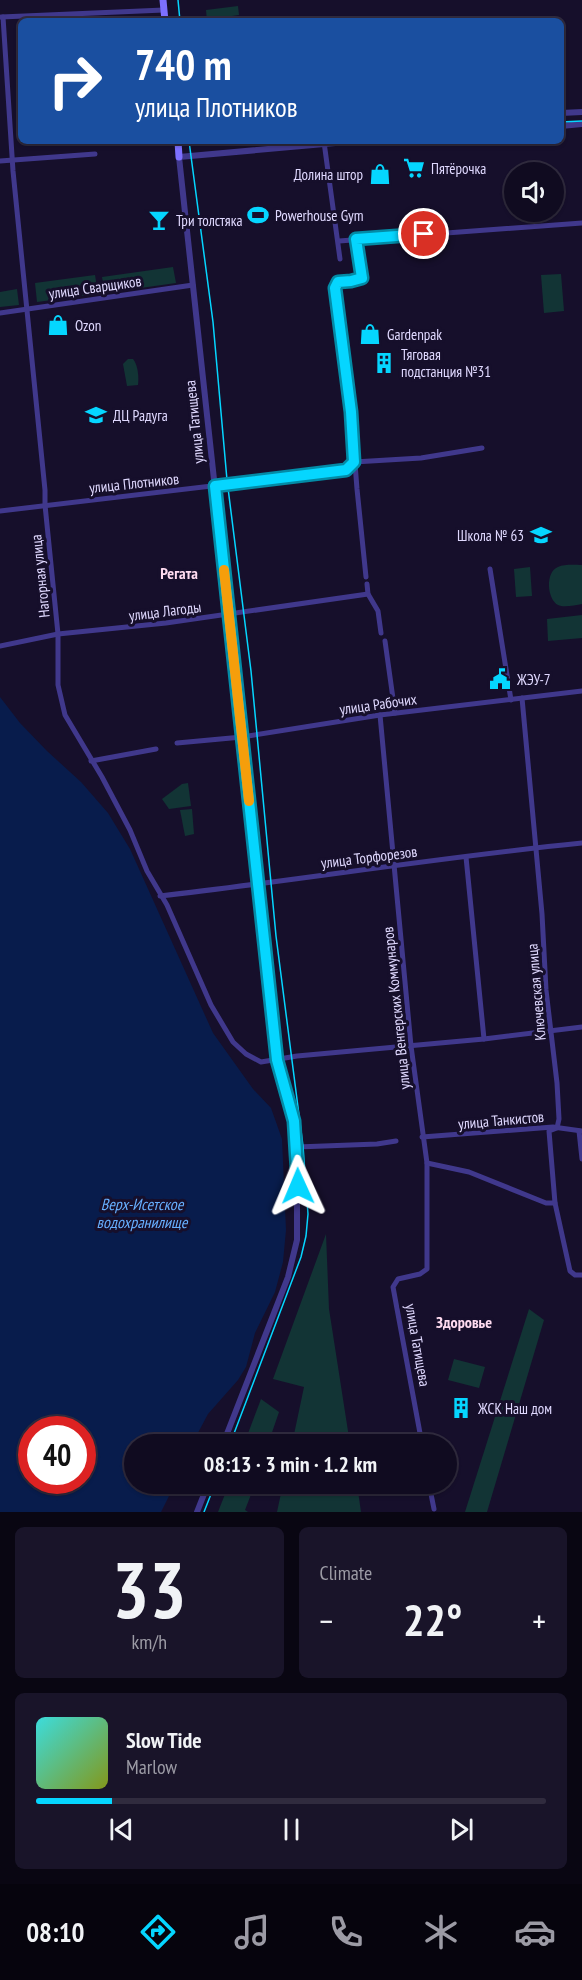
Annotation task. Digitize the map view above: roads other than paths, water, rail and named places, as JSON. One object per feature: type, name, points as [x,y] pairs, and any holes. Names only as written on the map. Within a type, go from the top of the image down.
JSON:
[{"type":"main road","points":[[163,0],[165,18]]},
{"type":"main road","name":"улица Татищева","points":[[178,144],[179,157]]},
{"type":"street","points":[[2,17],[164,10]]},
{"type":"street","name":"Нагорная улица","points":[[2,17],[12,160],[58,634],[58,685],[65,715],[130,830],[160,896],[167,905],[211,1005],[233,1042],[246,1054],[261,1062],[297,1056],[484,1039],[582,1027]]},
{"type":"street","points":[[564,113],[582,112]]},
{"type":"street","points":[[564,126],[582,124]]},
{"type":"street","points":[[179,157],[305,144]]},
{"type":"street","points":[[324,144],[340,259]]},
{"type":"street","points":[[0,161],[95,154]]},
{"type":"street","name":"улица Татищева","points":[[179,157],[277,1060],[294,1121],[297,1147],[297,1240],[288,1277],[227,1434]]},
{"type":"street","points":[[339,241],[582,223]]},
{"type":"street","points":[[356,239],[362,278],[338,282],[335,288],[351,412],[368,594],[378,612],[381,633]]},
{"type":"street","name":"улица Сварщиков","points":[[0,313],[193,285]]},
{"type":"street","name":"улица Плотников","points":[[0,511],[346,470],[354,462],[421,458],[482,448]]},
{"type":"street","points":[[490,569],[511,700]]},
{"type":"street","name":"улица Лагоды","points":[[0,646],[58,634],[229,615],[368,594]]},
{"type":"street","points":[[385,641],[395,713]]},
{"type":"street","name":"улица Рабочих","points":[[177,743],[242,737],[380,715],[582,691]]},
{"type":"street","name":"Ключевская улица","points":[[522,698],[559,1119],[557,1128],[549,1131],[555,1203],[570,1271],[579,1275]]},
{"type":"street","name":"улица Венгерских Коммунаров","points":[[380,715],[411,1046],[427,1164]]},
{"type":"street","points":[[91,760],[156,749]]},
{"type":"street","name":"улица Торфорезов","points":[[160,896],[582,843]]},
{"type":"street","points":[[466,857],[484,1039]]},
{"type":"street","name":"улица Танкистов","points":[[422,1137],[557,1128],[581,1131]]},
{"type":"street","points":[[581,1131],[582,1159]]},
{"type":"street","points":[[297,1147],[377,1144],[396,1141]]},
{"type":"street","points":[[427,1164],[469,1172],[546,1203],[555,1203]]},
{"type":"street","name":"улица Татищева","points":[[420,1434],[393,1287],[398,1278],[420,1274],[427,1269],[427,1164]]},
{"type":"street","points":[[197,1512],[204,1494]]},
{"type":"street","points":[[431,1494],[434,1509]]},
{"type":"water","name":"Верх-Исетское водохранилище","points":[[0,697],[20,723],[81,782],[108,813],[130,849],[213,1033],[253,1089],[271,1108],[282,1139],[286,1230],[283,1262],[275,1292],[255,1333],[246,1367],[238,1380],[208,1414],[197,1434],[124,1434],[124,1494],[170,1494],[161,1512],[0,1512]]},
{"type":"tram line","points":[[178,0],[180,18]]},
{"type":"tram line","points":[[564,122],[582,121]]},
{"type":"tram line","points":[[189,144],[213,322],[227,480],[251,671],[276,936],[303,1146],[308,1214],[301,1257],[234,1434]]},
{"type":"tram line","points":[[234,144],[252,144]]},
{"type":"tram line","points":[[204,1512],[211,1494]]},
{"type":"place","name":"Пятёрочка","points":[[414,168]]},
{"type":"place","name":"Долина штор","points":[[380,174]]},
{"type":"place","name":"Powerhouse Gym","points":[[258,215]]},
{"type":"place","name":"Три толстяка","points":[[159,220]]},
{"type":"place","name":"Ozon","points":[[58,325]]},
{"type":"place","name":"Gardenpak","points":[[370,334]]},
{"type":"place","name":"Тяговая подстанция №31","points":[[384,363]]},
{"type":"place","name":"ДЦ Радуга","points":[[96,415]]},
{"type":"place","name":"Школа № 63","points":[[541,535]]},
{"type":"place","name":"ЖЭУ-7","points":[[500,679]]},
{"type":"place","name":"ЖСК Наш дом","points":[[461,1408]]},
{"type":"district","name":"Регата","points":[[179,573]]},
{"type":"district","name":"Здоровье","points":[[464,1322]]}]
